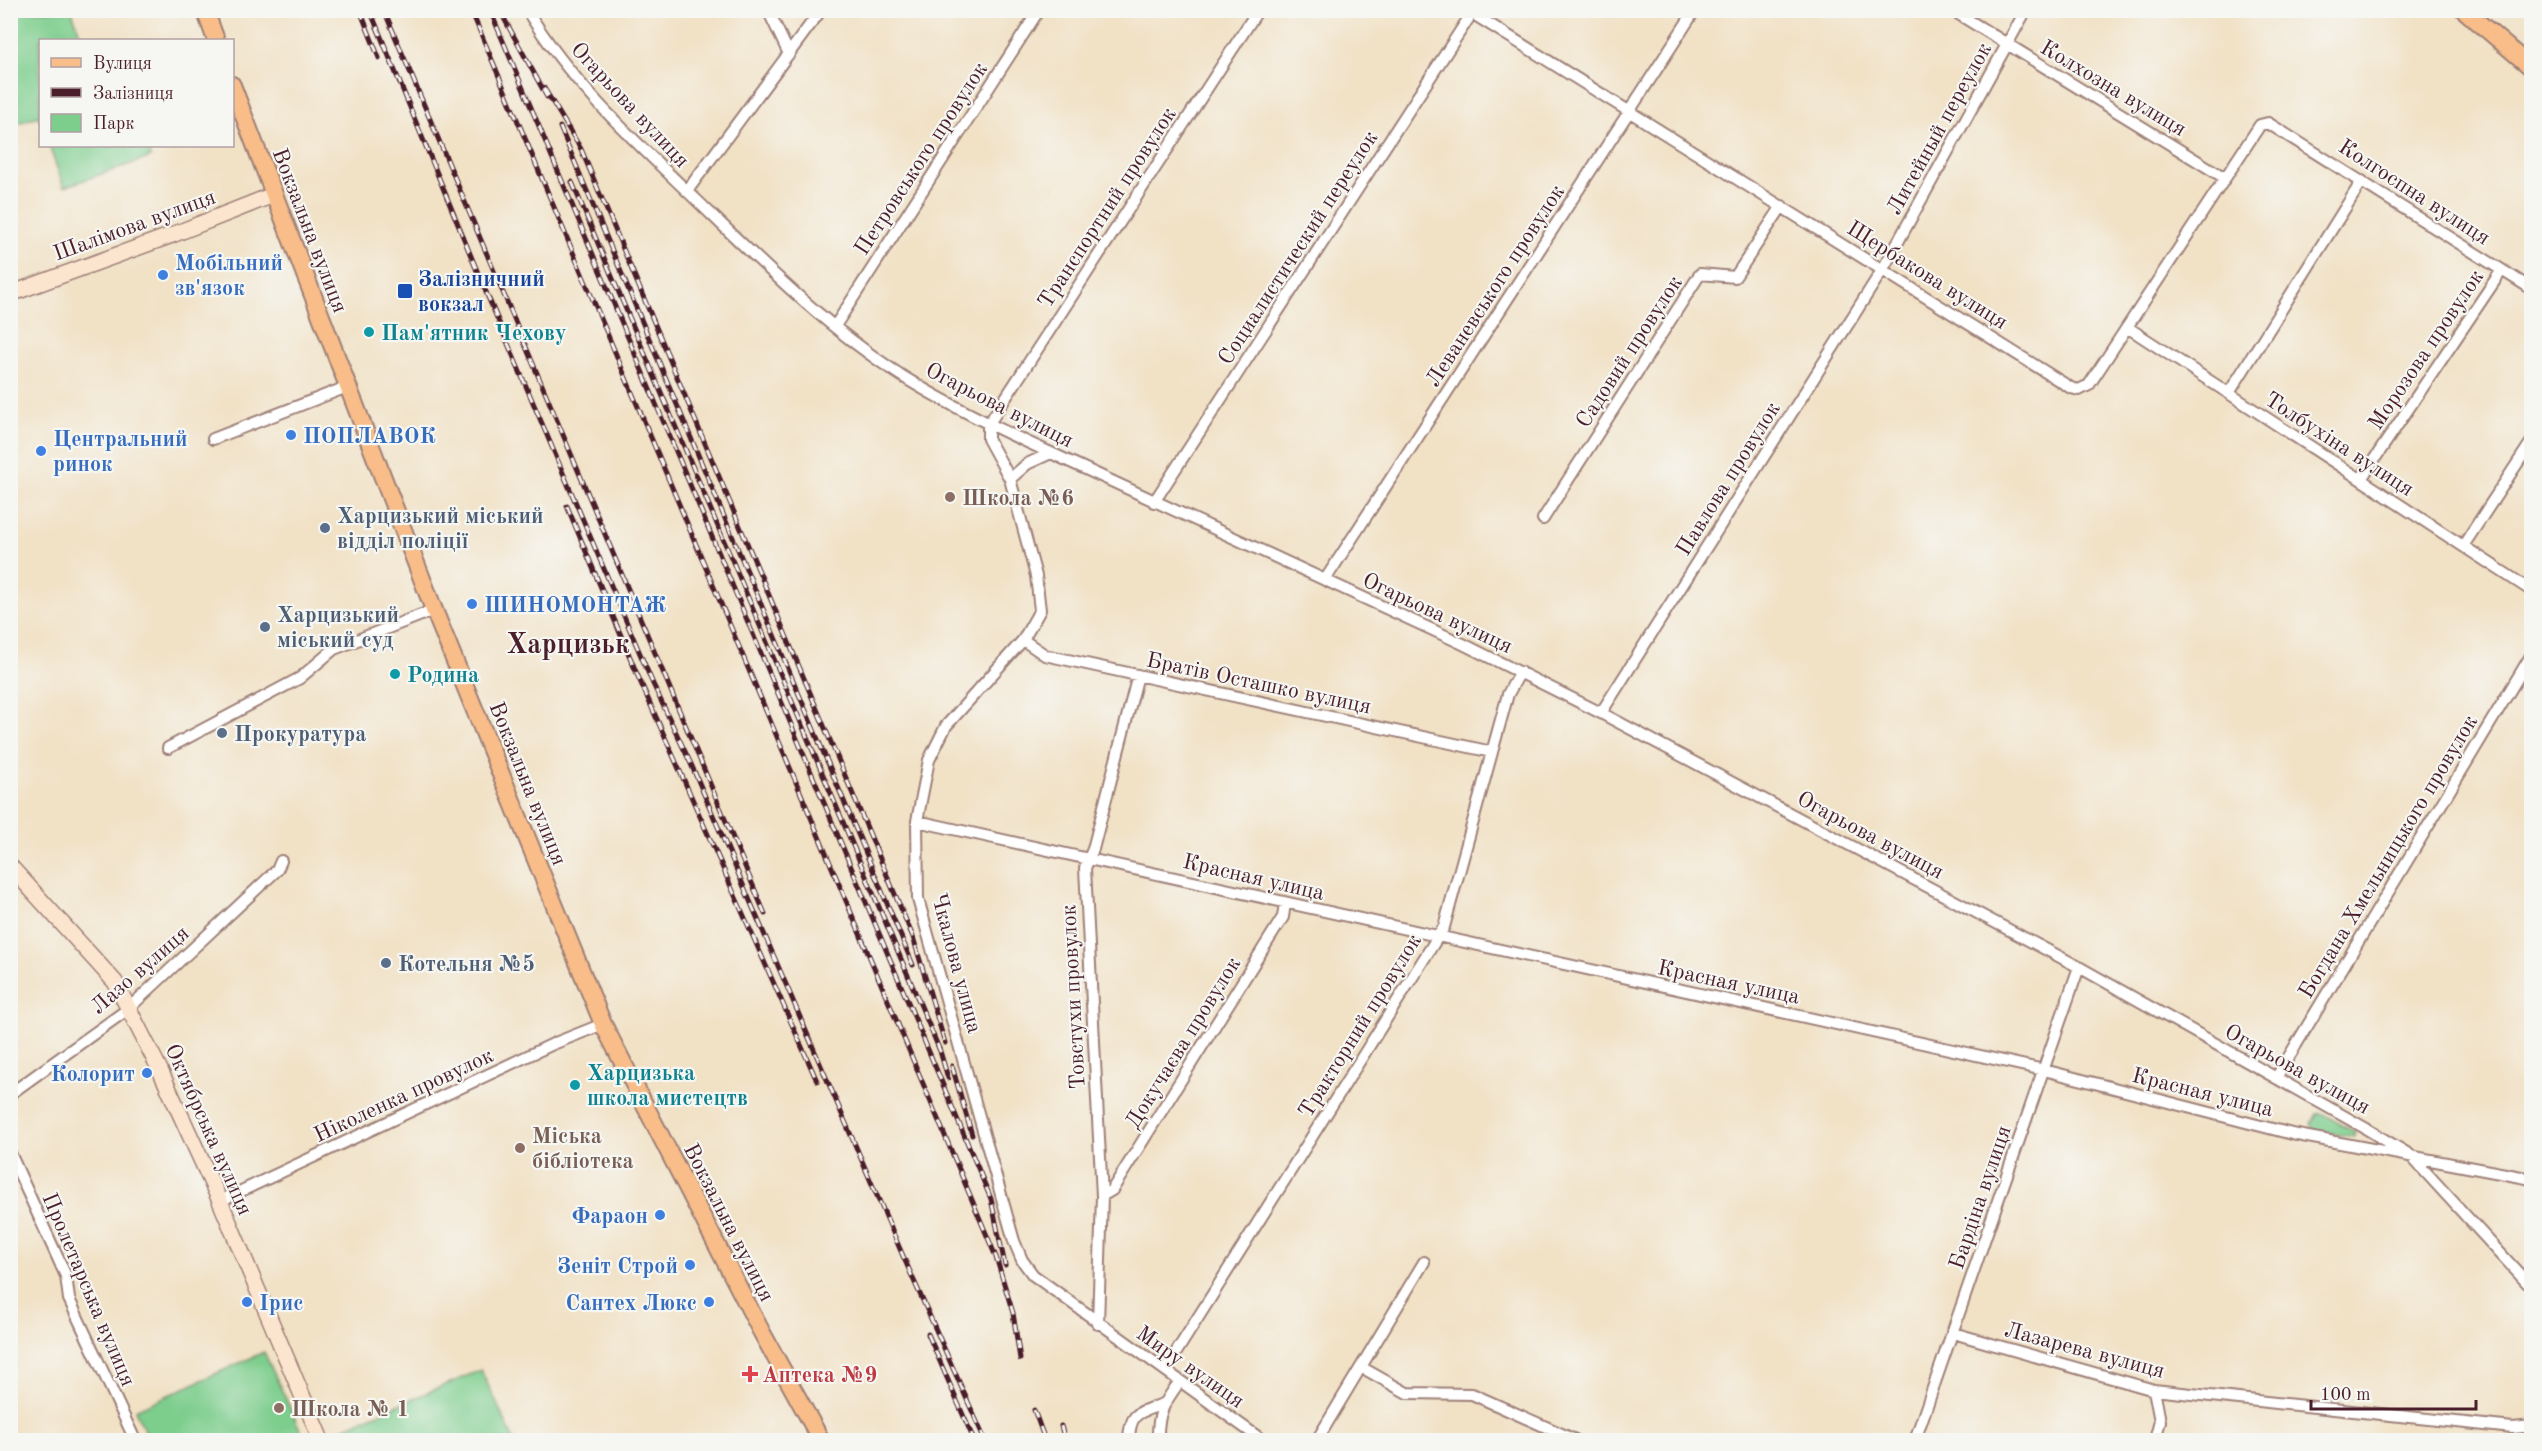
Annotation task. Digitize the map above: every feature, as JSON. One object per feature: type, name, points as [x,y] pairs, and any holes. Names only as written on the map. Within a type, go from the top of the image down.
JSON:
[{"type":"main road","points":[[205,10],[216,39]]},
{"type":"main road","points":[[2464,10],[2532,68]]},
{"type":"main road","name":"Вокзальна вулиця","points":[[234,91],[434,610],[603,1024],[761,1331],[821,1440]]},
{"type":"main road","name":"Шалімова вулиця","points":[[10,294],[171,236],[273,195]]},
{"type":"main road","name":"Октябрська вулиця","points":[[10,866],[116,982],[160,1070],[220,1201],[321,1440]]},
{"type":"street","name":"Огарьова вулиця","points":[[526,10],[576,80],[627,134],[784,284],[834,326],[901,375],[988,425],[1325,580],[1601,713],[2079,967],[2410,1155]]},
{"type":"street","points":[[768,10],[789,54]]},
{"type":"street","points":[[687,191],[821,10]]},
{"type":"street","name":"Петровського провулок","points":[[834,326],[1039,10]]},
{"type":"street","name":"Транспортний провулок","points":[[988,425],[1258,10]]},
{"type":"street","name":"Леваневського провулок","points":[[1325,580],[1695,10]]},
{"type":"street","name":"Колхозна вулиця","points":[[1952,10],[2225,177]]},
{"type":"street","name":"Литейный переулок","points":[[1884,267],[2026,10]]},
{"type":"street","name":"Щербакова вулиця","points":[[1470,12],[1884,267],[2070,388],[2079,390],[2089,385],[2260,124],[2268,123],[2277,126]]},
{"type":"street","name":"Социалистический переулок","points":[[1154,501],[1470,12]]},
{"type":"street","name":"Колгоспна вулиця","points":[[2277,126],[2532,289]]},
{"type":"street","points":[[2229,393],[2362,181]]},
{"type":"street","name":"Садовий провулок","points":[[1542,519],[1700,274],[1735,278],[1782,206]]},
{"type":"street","name":"Павлова провулок","points":[[1601,713],[1884,267]]},
{"type":"street","name":"Морозова провулок","points":[[2361,479],[2502,270]]},
{"type":"street","name":"Толбухіна вулиця","points":[[2127,327],[2532,591]]},
{"type":"street","points":[[213,439],[347,387]]},
{"type":"street","name":"Чкалова улица","points":[[988,425],[988,439],[1010,479],[1036,576],[1040,610],[1023,640],[946,726],[929,760],[917,821],[918,899],[1014,1241],[1022,1260],[1033,1275],[1098,1324]]},
{"type":"street","points":[[2463,546],[2532,441]]},
{"type":"street","points":[[1010,479],[1027,464],[1051,453]]},
{"type":"street","points":[[168,748],[300,678],[334,649],[434,610]]},
{"type":"street","name":"Братів Осташко вулиця","points":[[1023,640],[1045,655],[1492,752]]},
{"type":"street","name":"Богдана Хмельницького провулок","points":[[2276,1078],[2532,654]]},
{"type":"street","name":"Тракторний провулок","points":[[1165,1370],[1444,927],[1508,694],[1520,672]]},
{"type":"street","name":"Товстухи провулок","points":[[1098,1324],[1102,1196],[1085,868],[1138,675]]},
{"type":"street","name":"Красная улица","points":[[917,821],[2044,1070],[2292,1134],[2532,1179]]},
{"type":"street","name":"Лазо вулиця","points":[[10,1094],[128,1009],[277,870],[281,861]]},
{"type":"street","name":"Докучаєва провулок","points":[[1102,1196],[1112,1190],[1283,917],[1285,903]]},
{"type":"street","name":"Бардіна вулиця","points":[[1915,1440],[2079,967]]},
{"type":"street","name":"Ніколенка провулок","points":[[220,1201],[553,1044],[603,1024]]},
{"type":"street","name":"Пролетарська вулиця","points":[[10,1153],[66,1276],[69,1299],[135,1440]]},
{"type":"street","points":[[2410,1155],[2532,1288]]},
{"type":"street","points":[[1317,1440],[1424,1262]]},
{"type":"street","name":"Миру вулиця","points":[[1098,1324],[1262,1440]]},
{"type":"street","name":"Лазарева вулиця","points":[[1953,1333],[2154,1390],[2513,1428],[2532,1426]]},
{"type":"street","points":[[1361,1367],[1407,1393],[1472,1394],[1575,1440]]},
{"type":"street","points":[[1158,1440],[1157,1421],[1164,1404],[1180,1381]]},
{"type":"street","points":[[2154,1390],[2160,1421],[2155,1440]]},
{"type":"street","points":[[1129,1440],[1130,1424],[1133,1418],[1164,1404]]},
{"type":"green space","points":[[10,11],[72,11],[82,39],[39,39],[39,118],[38,116],[11,126]]},
{"type":"green space","points":[[49,147],[147,147],[151,157],[64,187]]},
{"type":"green space","points":[[2321,1113],[2355,1132],[2354,1137],[2313,1130],[2311,1124],[2317,1114]]},
{"type":"green space","points":[[264,1352],[305,1440],[149,1440],[135,1410]]},
{"type":"green space","points":[[481,1370],[514,1440],[346,1440],[341,1429]]},
{"type":"railway","points":[[360,10],[379,58]]},
{"type":"railway","points":[[370,10],[480,278],[653,684],[691,764],[903,1256],[985,1440]]},
{"type":"railway","points":[[384,10],[765,914]]},
{"type":"railway","points":[[471,10],[996,1257],[1013,1313],[1020,1359]]},
{"type":"railway","points":[[490,10],[991,1199],[1005,1265]]},
{"type":"railway","points":[[500,11],[547,97]]},
{"type":"railway","points":[[544,88],[581,149],[913,937],[945,1043]]},
{"type":"railway","points":[[560,127],[913,965]]},
{"type":"railway","points":[[572,182],[940,1051],[948,1078]]},
{"type":"railway","points":[[567,506],[637,674],[817,1081]]},
{"type":"railway","points":[[952,1066],[972,1135]]},
{"type":"railway","points":[[928,1334],[974,1440]]},
{"type":"railway","points":[[1034,1410],[1045,1440]]},
{"type":"railway","points":[[1061,1426],[1065,1440]]},
{"type":"place","name":"Мобільний зв'язок","points":[[163,275]]},
{"type":"place","name":"Залізничний вокзал","points":[[405,291]]},
{"type":"place","name":"Пам'ятник Чехову","points":[[369,332]]},
{"type":"place","name":"ПОПЛАВОК","points":[[291,435]]},
{"type":"place","name":"Центральний ринок","points":[[41,451]]},
{"type":"place","name":"Школа №6","points":[[950,497]]},
{"type":"place","name":"Харцизький міський відділ поліції","points":[[325,528]]},
{"type":"place","name":"ШИНОМОНТАЖ","points":[[472,604]]},
{"type":"place","name":"Харцизький міський суд","points":[[265,627]]},
{"type":"place","name":"Родина","points":[[395,674]]},
{"type":"place","name":"Прокуратура","points":[[222,733]]},
{"type":"place","name":"Котельня №5","points":[[386,963]]},
{"type":"place","name":"Колорит","points":[[147,1073]]},
{"type":"place","name":"Харцизька школа мистецтв","points":[[575,1085]]},
{"type":"place","name":"Міська бібліотека","points":[[520,1148]]},
{"type":"place","name":"Фараон","points":[[660,1215]]},
{"type":"place","name":"Зеніт Строй","points":[[690,1265]]},
{"type":"place","name":"Ірис","points":[[247,1302]]},
{"type":"place","name":"Сантех Люкс","points":[[709,1302]]},
{"type":"place","name":"Аптека №9","points":[[750,1374]]},
{"type":"place","name":"Школа № 1","points":[[279,1408]]},
{"type":"district","name":"Харцизьк","points":[[568,643]]}]
